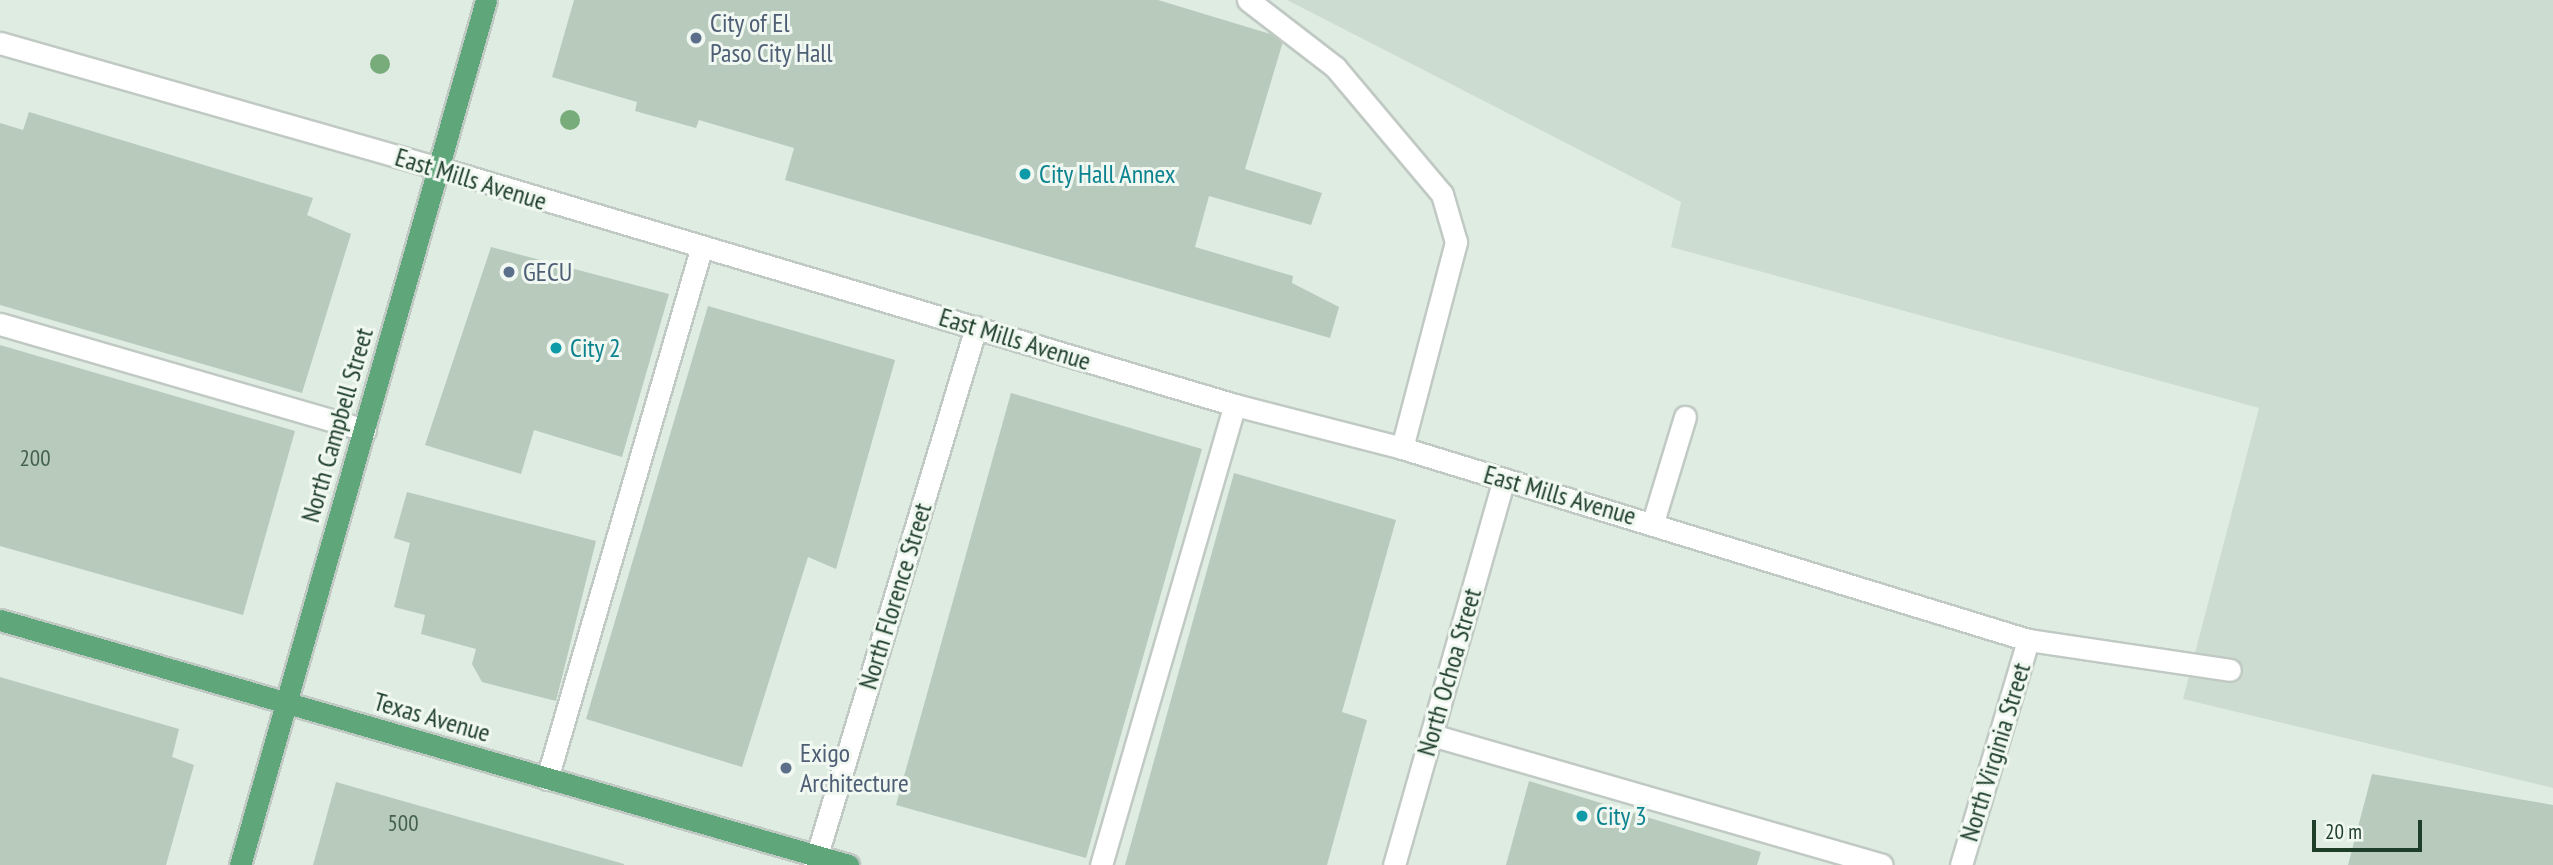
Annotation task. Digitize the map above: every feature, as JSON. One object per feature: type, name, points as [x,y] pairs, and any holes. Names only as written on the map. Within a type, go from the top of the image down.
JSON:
[{"type":"main road","name":"North Campbell Street","points":[[240,865],[288,706],[486,0]]},
{"type":"main road","name":"Texas Avenue","points":[[0,620],[816,860],[848,865]]},
{"type":"street","points":[[1248,0],[1335,67],[1442,194],[1456,242],[1402,448]]},
{"type":"street","name":"East Mills Avenue","points":[[0,43],[439,168],[1235,405],[1402,448],[1653,522],[2028,640],[2230,670]]},
{"type":"street","points":[[547,779],[702,247]]},
{"type":"street","points":[[0,324],[365,430]]},
{"type":"street","name":"North Florence Street","points":[[816,860],[976,327]]},
{"type":"street","points":[[1101,865],[1235,405]]},
{"type":"street","points":[[1653,522],[1685,417]]},
{"type":"street","name":"North Ochoa Street","points":[[1394,865],[1504,480]]},
{"type":"street","name":"North Virginia Street","points":[[1961,865],[2028,640]]},
{"type":"street","points":[[1432,736],[1882,865]]},
{"type":"shaded area","points":[[1287,0],[2553,0],[2553,788],[2183,699],[2259,408],[1671,247],[1681,202]]},
{"type":"building","name":"City Hall Annex","points":[[574,0],[1158,0],[1284,38],[1245,169],[1322,193],[1311,225],[1209,196],[1195,247],[1293,276],[1292,283],[1339,307],[1330,338],[785,180],[794,148],[699,120],[696,128],[635,111],[637,102],[552,77]]},
{"type":"building","points":[[29,112],[313,198],[307,215],[351,234],[302,393],[0,305],[0,123],[23,130]]},
{"type":"building","name":"City 2","points":[[491,247],[669,294],[622,457],[534,430],[521,474],[425,445]]},
{"type":"building","points":[[708,306],[895,360],[836,569],[808,557],[742,767],[586,719]]},
{"type":"building","points":[[0,345],[295,431],[243,615],[0,546]]},
{"type":"building","points":[[1011,393],[1202,449],[1086,858],[896,805]]},
{"type":"building","points":[[1234,473],[1396,520],[1342,712],[1367,720],[1327,865],[1125,865]]},
{"type":"building","points":[[407,492],[596,541],[556,701],[482,682],[472,664],[476,649],[421,634],[425,615],[394,607],[410,543],[394,538]]},
{"type":"building","points":[[0,677],[179,729],[172,757],[194,765],[166,865],[0,865]]},
{"type":"building","points":[[2372,774],[2553,805],[2553,865],[2348,865]]},
{"type":"building","name":"City 3","points":[[1529,781],[1761,852],[1757,865],[1506,865]]},
{"type":"building","points":[[336,782],[624,864],[624,865],[313,865]]},
{"type":"place","name":"City of El Paso City Hall","points":[[696,38]]},
{"type":"place","name":"City Hall Annex","points":[[1025,174]]},
{"type":"place","name":"GECU","points":[[509,272]]},
{"type":"place","name":"City 2","points":[[556,348]]},
{"type":"place","name":"Exigo Architecture","points":[[786,768]]},
{"type":"place","name":"City 3","points":[[1582,816]]}]
